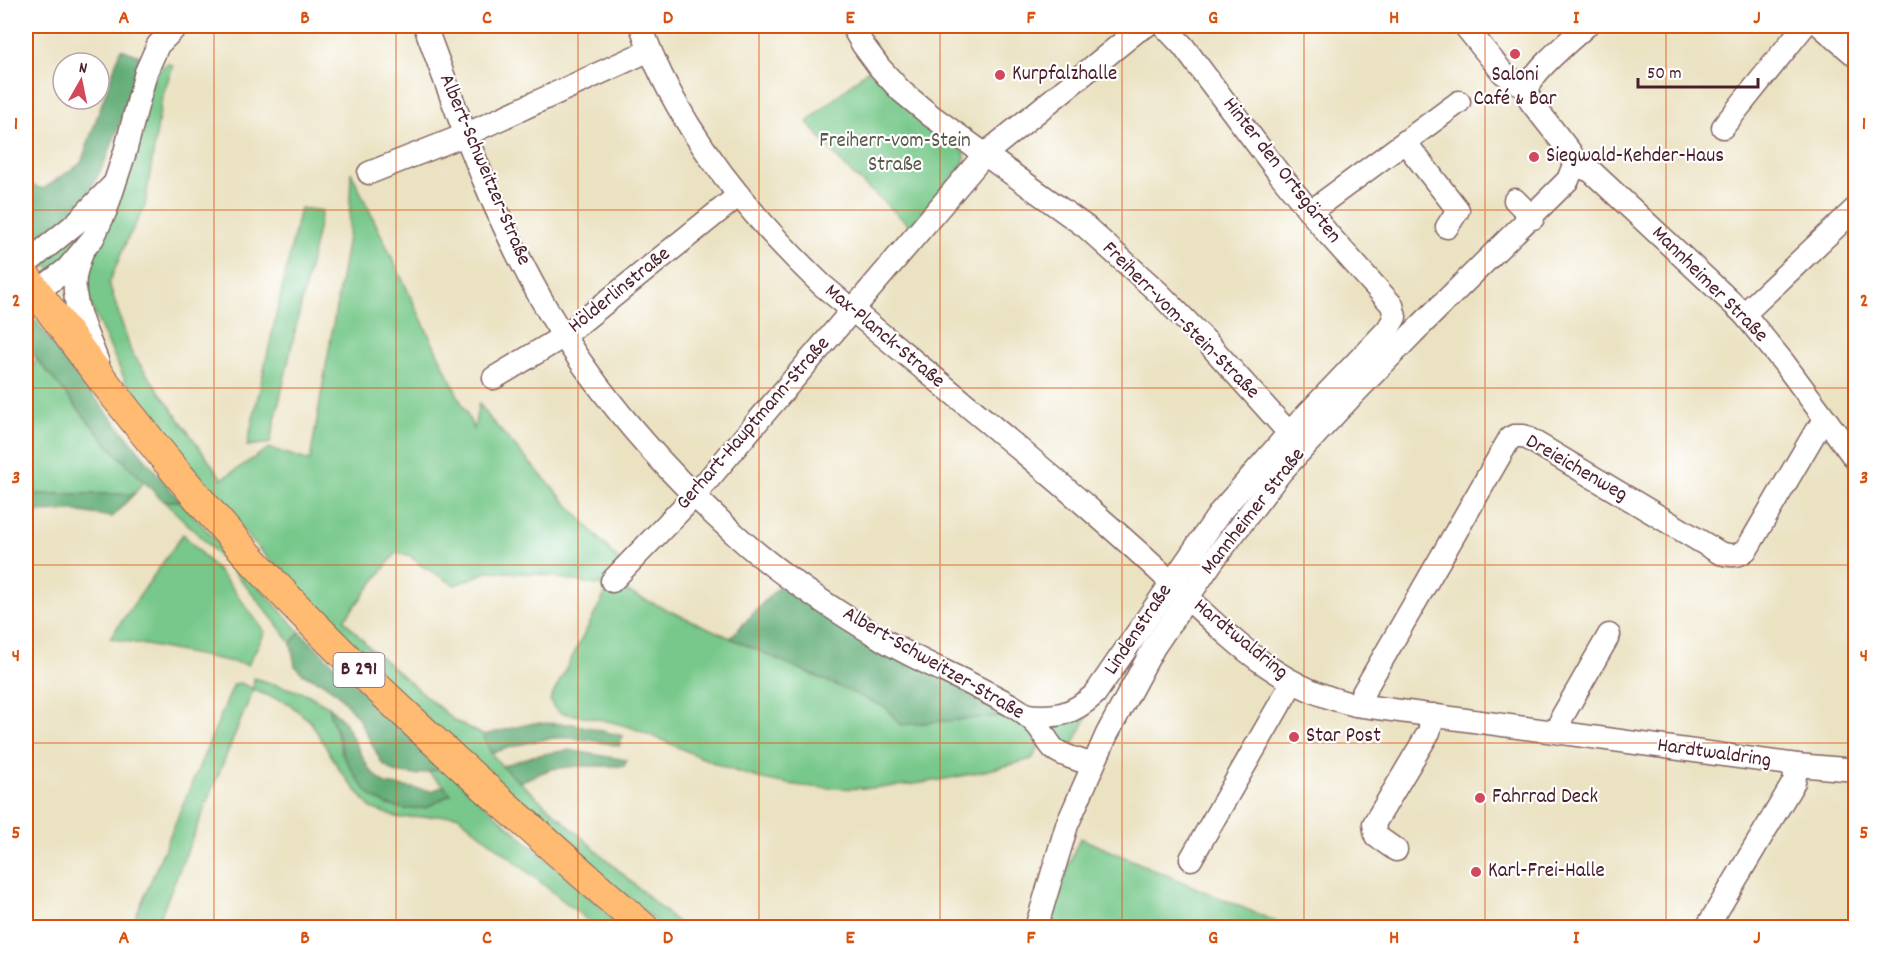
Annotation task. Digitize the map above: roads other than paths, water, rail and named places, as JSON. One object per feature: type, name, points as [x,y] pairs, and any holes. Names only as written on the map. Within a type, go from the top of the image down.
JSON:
[{"type":"main road","name":"B 291","points":[[31,285],[176,472],[312,624],[399,710],[644,927]]},
{"type":"street","points":[[31,285],[67,270],[93,238],[106,210],[146,72],[160,35],[177,26]]},
{"type":"street","name":"Albert-Schweitzer-Straße","points":[[425,26],[465,135],[496,210],[516,251],[564,336],[638,435],[695,495],[748,545],[784,573],[850,619],[912,656],[989,693],[1026,715],[1036,724],[1056,751],[1092,765]]},
{"type":"street","name":"Max-Planck-Straße","points":[[641,26],[650,50],[694,134],[739,195],[792,255],[822,285],[1093,512],[1188,597]]},
{"type":"street","name":"Freiherr-vom-Stein-Straße","points":[[852,26],[880,68],[900,91],[1086,227],[1159,293],[1207,342],[1289,433]]},
{"type":"street","points":[[985,154],[1137,30],[1146,26]]},
{"type":"street","name":"Hinter den Ortsgärten","points":[[1164,26],[1182,44],[1310,212],[1392,305],[1395,317]]},
{"type":"street","points":[[1465,26],[1503,73],[1528,90]]},
{"type":"street","points":[[1574,165],[1571,153],[1531,102],[1528,90],[1537,72],[1586,26]]},
{"type":"street","points":[[1723,126],[1804,26]]},
{"type":"street","points":[[1821,26],[1856,56]]},
{"type":"street","points":[[369,172],[465,135],[650,50]]},
{"type":"street","points":[[1310,212],[1459,102]]},
{"type":"street","points":[[1405,142],[1458,210],[1447,227]]},
{"type":"street","name":"Gerhart-Hauptmann-Straße","points":[[612,581],[695,495],[985,154]]},
{"type":"street","name":"Mannheimer Straße","points":[[1036,927],[1065,831],[1092,765],[1139,673],[1188,597],[1281,472],[1413,333],[1563,187],[1574,165],[1591,171],[1744,314],[1856,460]]},
{"type":"street","points":[[26,264],[75,224],[113,185]]},
{"type":"street","name":"Hölderlinstraße","points":[[494,378],[564,336],[739,195]]},
{"type":"street","points":[[1515,200],[1533,218]]},
{"type":"street","points":[[1744,314],[1856,208]]},
{"type":"street","points":[[81,255],[75,277],[78,311],[105,382]]},
{"type":"street","name":"Lindenstraße","points":[[1026,715],[1056,716],[1078,708],[1088,701],[1221,511],[1289,433],[1388,329],[1395,317]]},
{"type":"street","name":"Dreieichenweg","points":[[1356,705],[1510,438],[1524,436],[1720,553],[1732,556],[1743,553],[1747,549],[1816,431],[1827,422]]},
{"type":"street","name":"Hardtwaldring","points":[[1188,597],[1236,643],[1273,671],[1292,683],[1320,695],[1356,705],[1797,765],[1856,770]]},
{"type":"street","points":[[1559,732],[1562,717],[1610,635]]},
{"type":"street","points":[[1191,859],[1292,683]]},
{"type":"street","points":[[1396,850],[1376,836],[1374,824],[1429,732],[1433,715]]},
{"type":"street","name":"Hardtwaldring","points":[[1709,924],[1794,782],[1797,765]]},
{"type":"place","name":"Saloni Café & Bar","points":[[1515,54]]},
{"type":"place","name":"Kurpfalzhalle","points":[[1000,75]]},
{"type":"place","name":"Siegwald-Kehder-Haus","points":[[1534,157]]},
{"type":"place","name":"Star Post","points":[[1294,737]]},
{"type":"place","name":"Fahrrad Deck","points":[[1480,798]]},
{"type":"place","name":"Karl-Frei-Halle","points":[[1476,872]]},
{"type":"park label","name":"Freiherr-vom-Stein Straße","points":[[895,154]]}]
